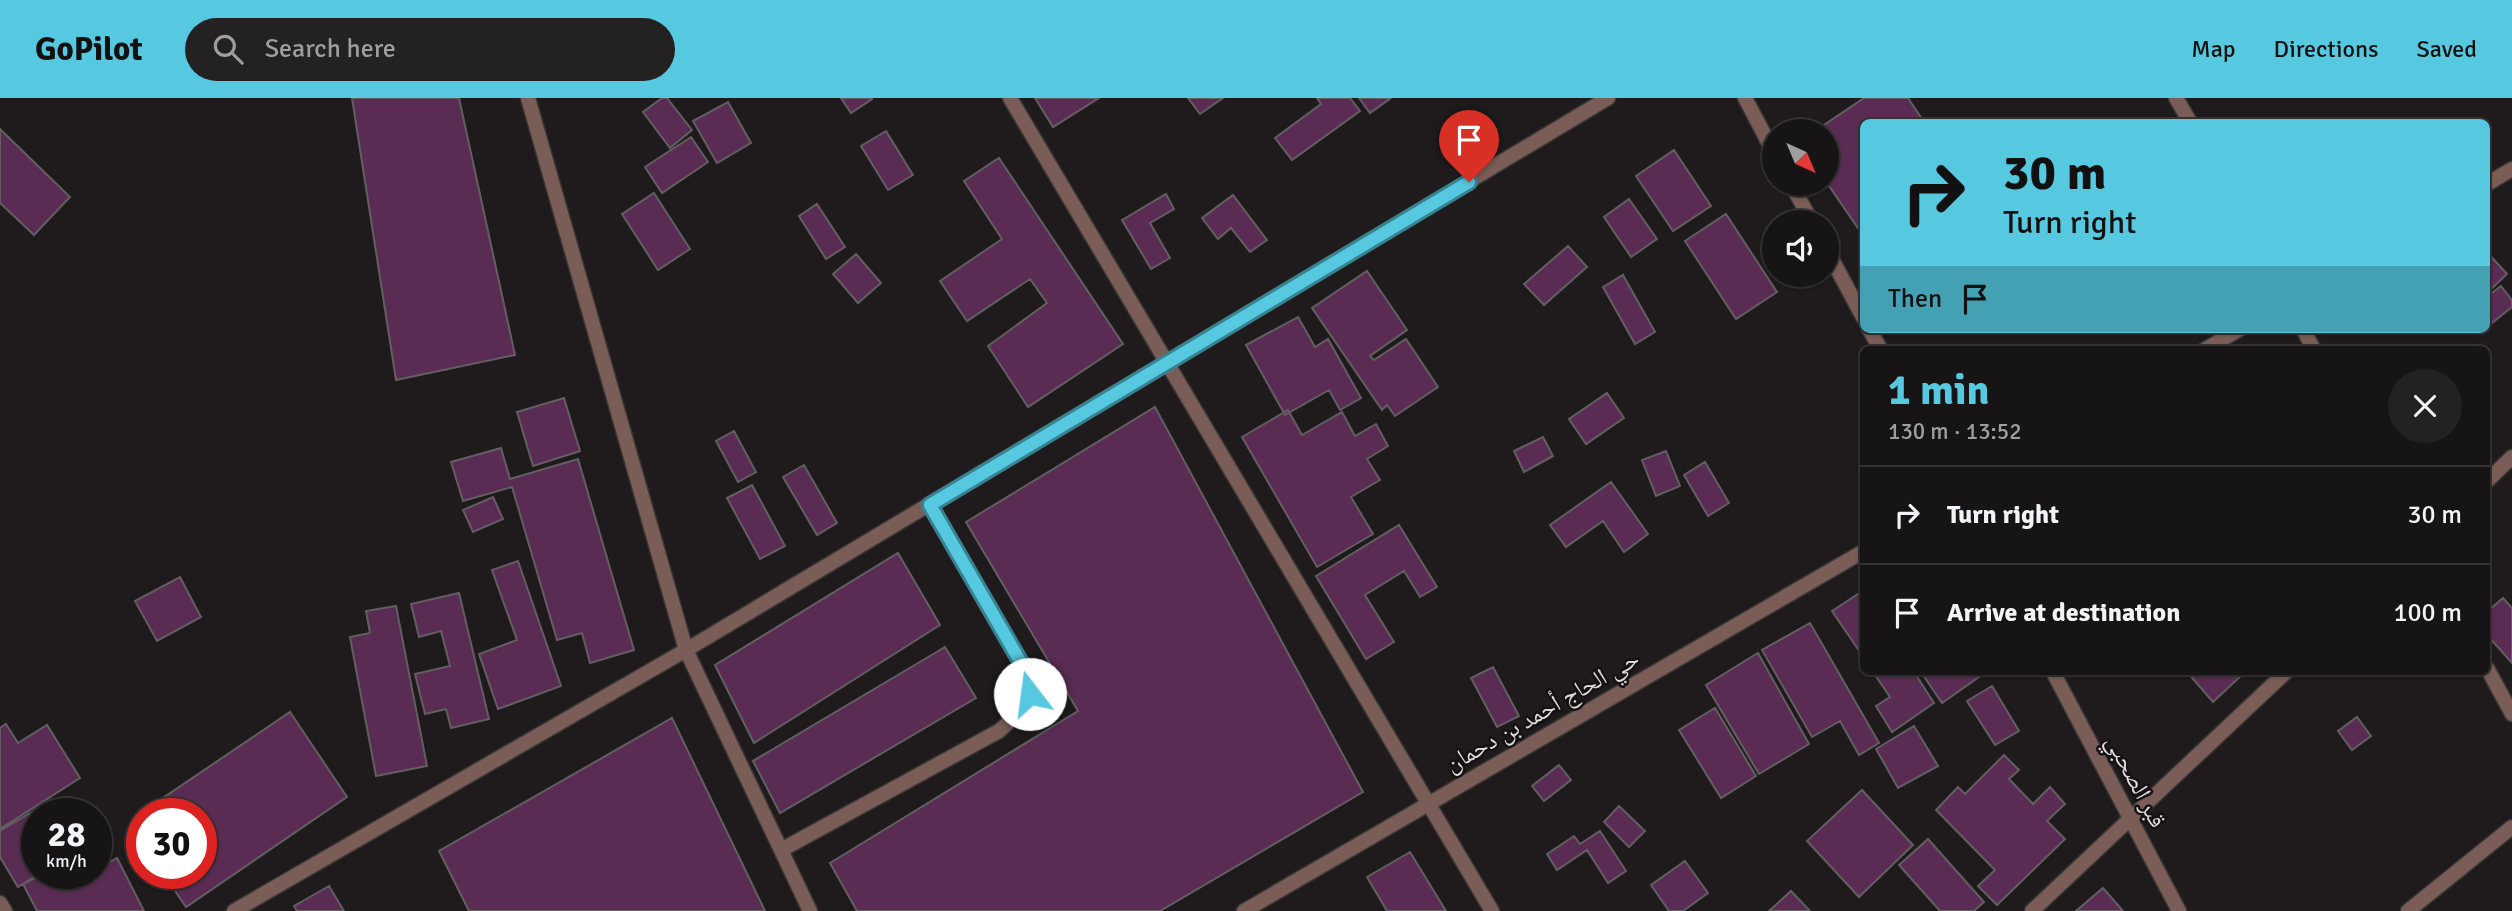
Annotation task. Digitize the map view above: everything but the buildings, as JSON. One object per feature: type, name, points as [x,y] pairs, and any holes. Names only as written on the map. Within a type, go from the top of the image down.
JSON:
[{"type":"street","points":[[528,98],[686,650],[810,911]]},
{"type":"street","points":[[1010,98],[1430,802],[1492,911]]},
{"type":"street","points":[[234,911],[686,650],[1608,98]]},
{"type":"street","points":[[1745,98],[1762,130]]},
{"type":"street","points":[[2176,98],[2188,119]]},
{"type":"street","points":[[2490,182],[2512,169]]},
{"type":"street","points":[[1839,272],[1860,312]]},
{"type":"street","points":[[2211,346],[2233,333]]},
{"type":"street","points":[[2490,478],[2512,457]]},
{"type":"street","points":[[781,850],[999,731],[1017,714],[1030,694],[1027,673],[930,505]]},
{"type":"street","name":"حي الحاج أحمد بن دحمان","points":[[1244,911],[1860,553]]},
{"type":"street","points":[[2490,674],[2512,714]]},
{"type":"street","name":"قبر الصحبي","points":[[2055,675],[2179,911]]},
{"type":"street","points":[[2032,911],[2283,675]]},
{"type":"street","points":[[2408,911],[2512,827]]},
{"type":"street","points":[[0,903],[5,911]]},
{"type":"route","points":[[1030,694],[1027,673],[930,505],[1469,182]]}]
